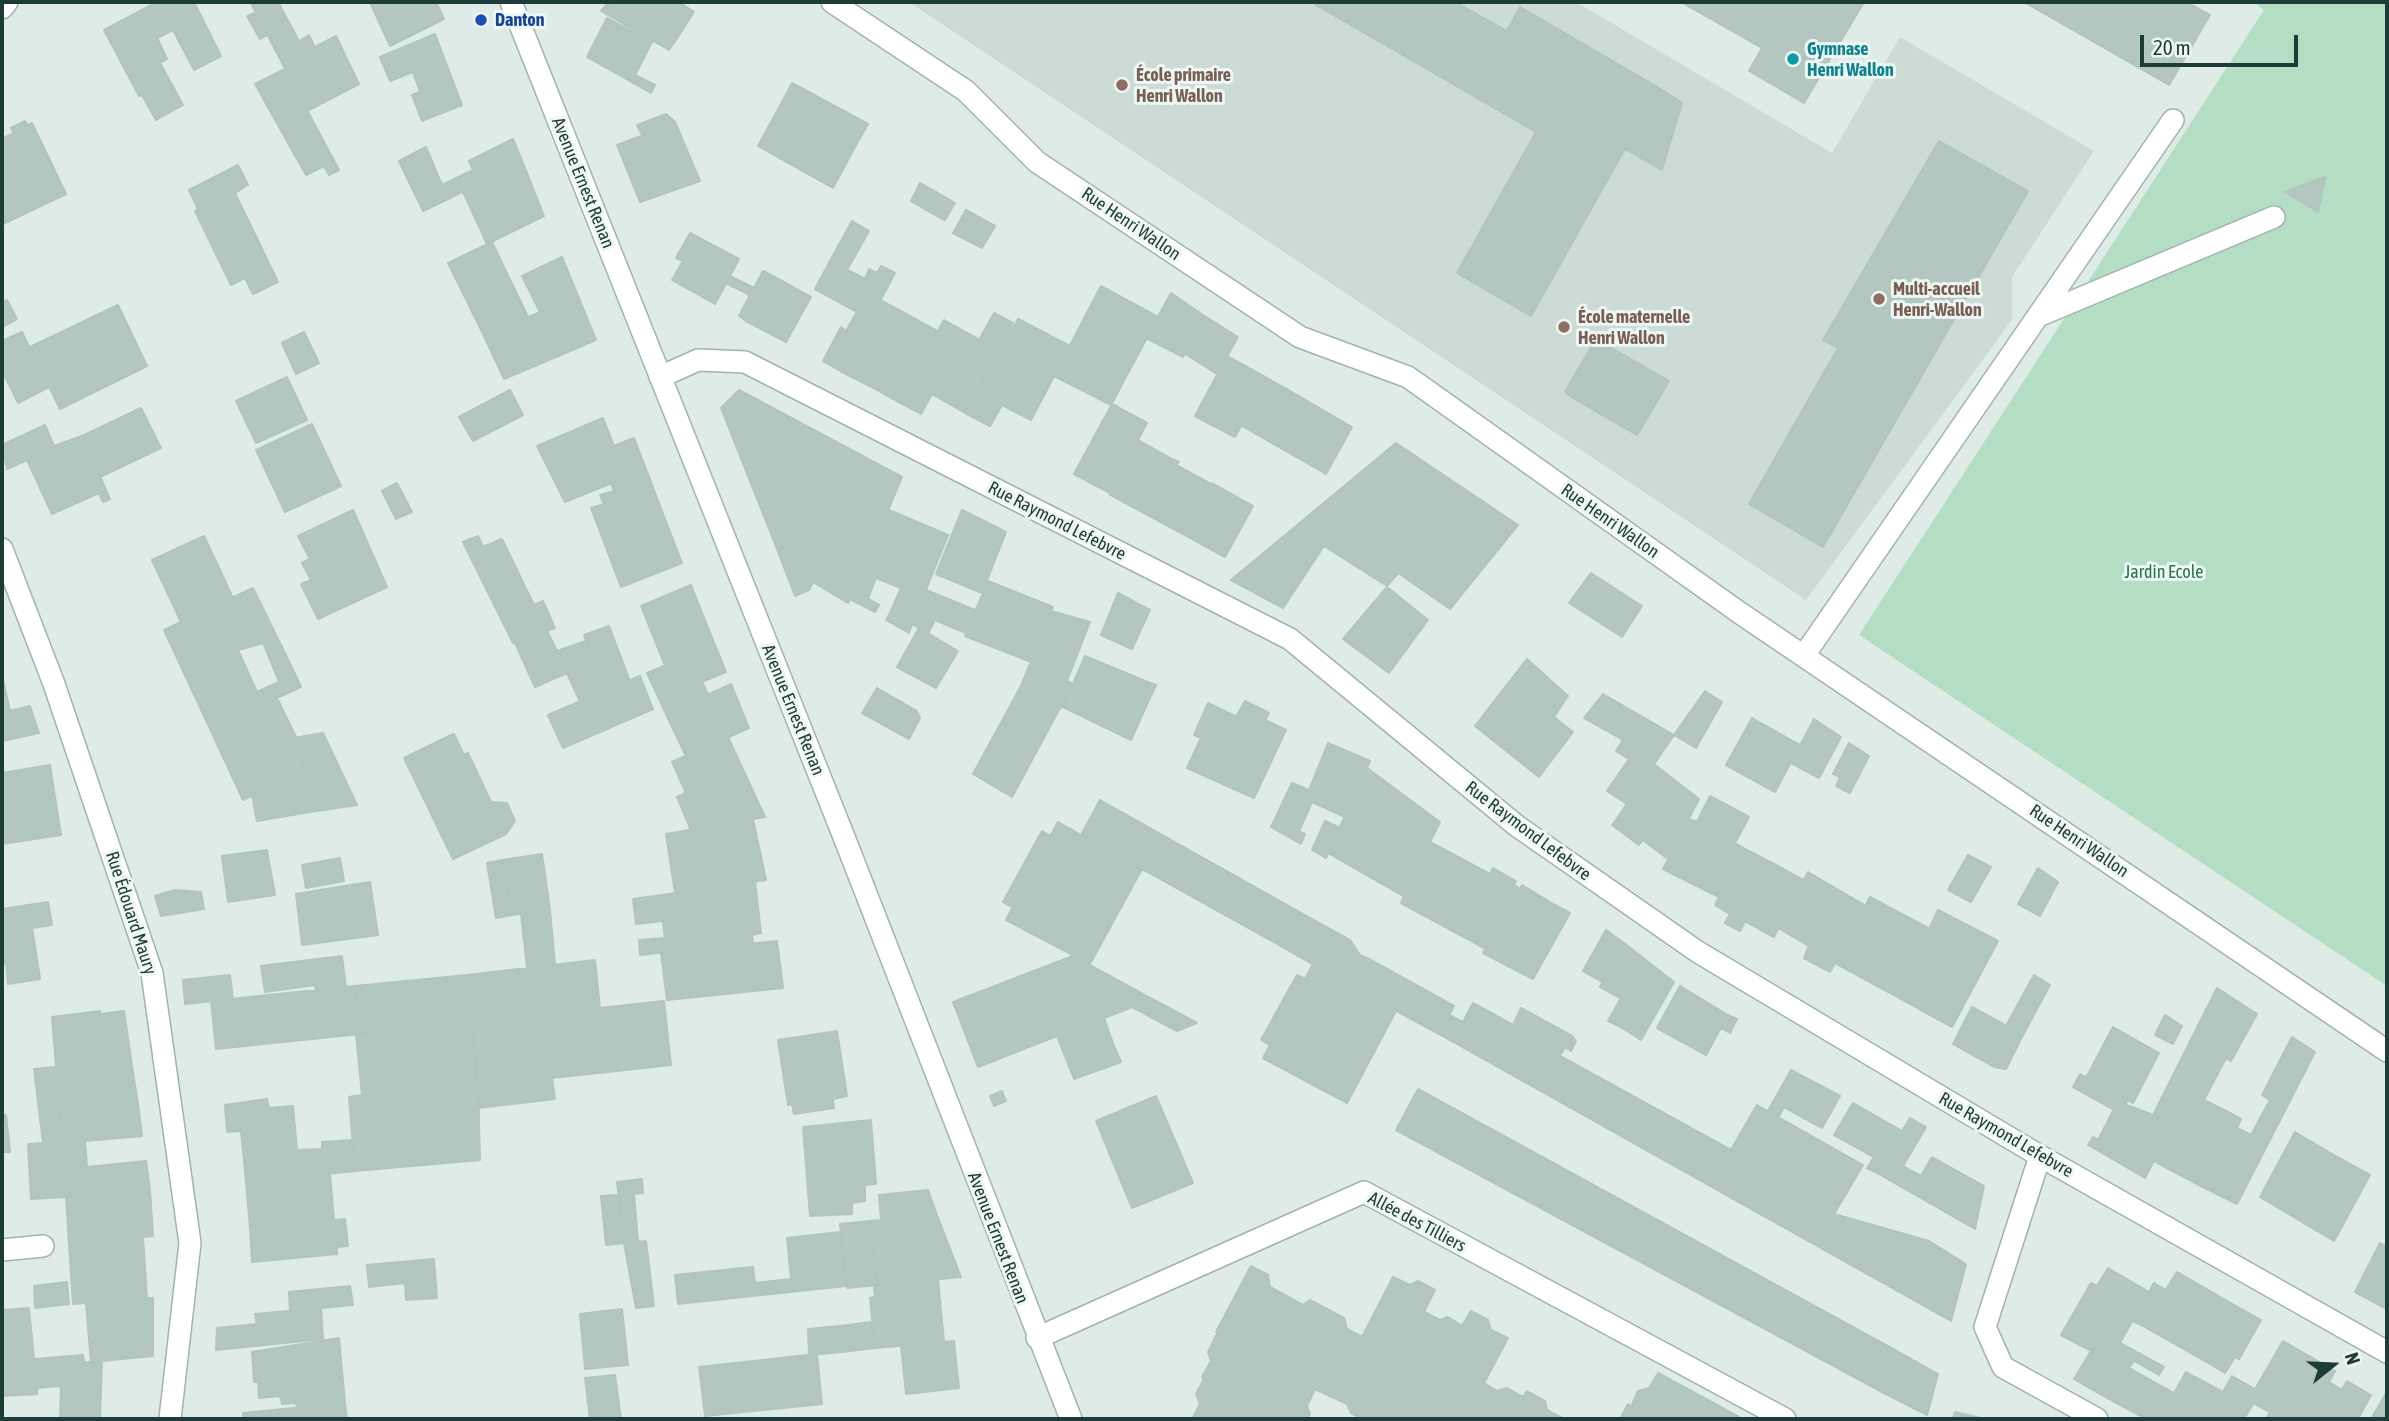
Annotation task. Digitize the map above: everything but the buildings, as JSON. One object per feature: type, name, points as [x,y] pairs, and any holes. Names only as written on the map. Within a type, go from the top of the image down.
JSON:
[{"type":"street","points":[[2,8],[7,2]]},
{"type":"street","name":"Avenue Ernest Renan","points":[[511,2],[846,842],[1070,1419]]},
{"type":"street","name":"Rue Henri Wallon","points":[[832,2],[966,91],[1049,169],[1300,337],[1408,377],[1740,613],[1805,654],[2387,1051]]},
{"type":"street","points":[[1805,654],[2173,120]]},
{"type":"street","points":[[2038,316],[2274,217]]},
{"type":"street","name":"Rue Raymond Lefebvre","points":[[660,377],[698,360],[745,362],[1290,639],[1517,826],[1698,952],[2040,1156],[2387,1352]]},
{"type":"street","name":"Rue Édouard Maury","points":[[2,549],[54,684],[152,973],[190,1243],[170,1419]]},
{"type":"street","points":[[2040,1156],[1985,1327],[2003,1367],[2097,1419]]},
{"type":"street","name":"Allée des Tilliers","points":[[1037,1338],[1364,1192],[1785,1419]]},
{"type":"street","points":[[2,1250],[43,1246]]},
{"type":"shaded area","points":[[909,2],[1576,2],[1832,153],[1900,37],[2094,151],[2012,277],[2012,320],[1806,600]]},
{"type":"green space","name":"Jardin Ecole","points":[[2253,2],[2387,2],[2387,986],[1859,635],[2264,10]]},
{"type":"place","name":"Danton","points":[[481,20]]},
{"type":"place","name":"Gymnase Henri Wallon","points":[[1793,59]]},
{"type":"place","name":"École primaire Henri Wallon","points":[[1122,85]]},
{"type":"place","name":"Multi-accueil Henri-Wallon","points":[[1879,299]]},
{"type":"place","name":"École maternelle Henri Wallon","points":[[1564,327]]}]
